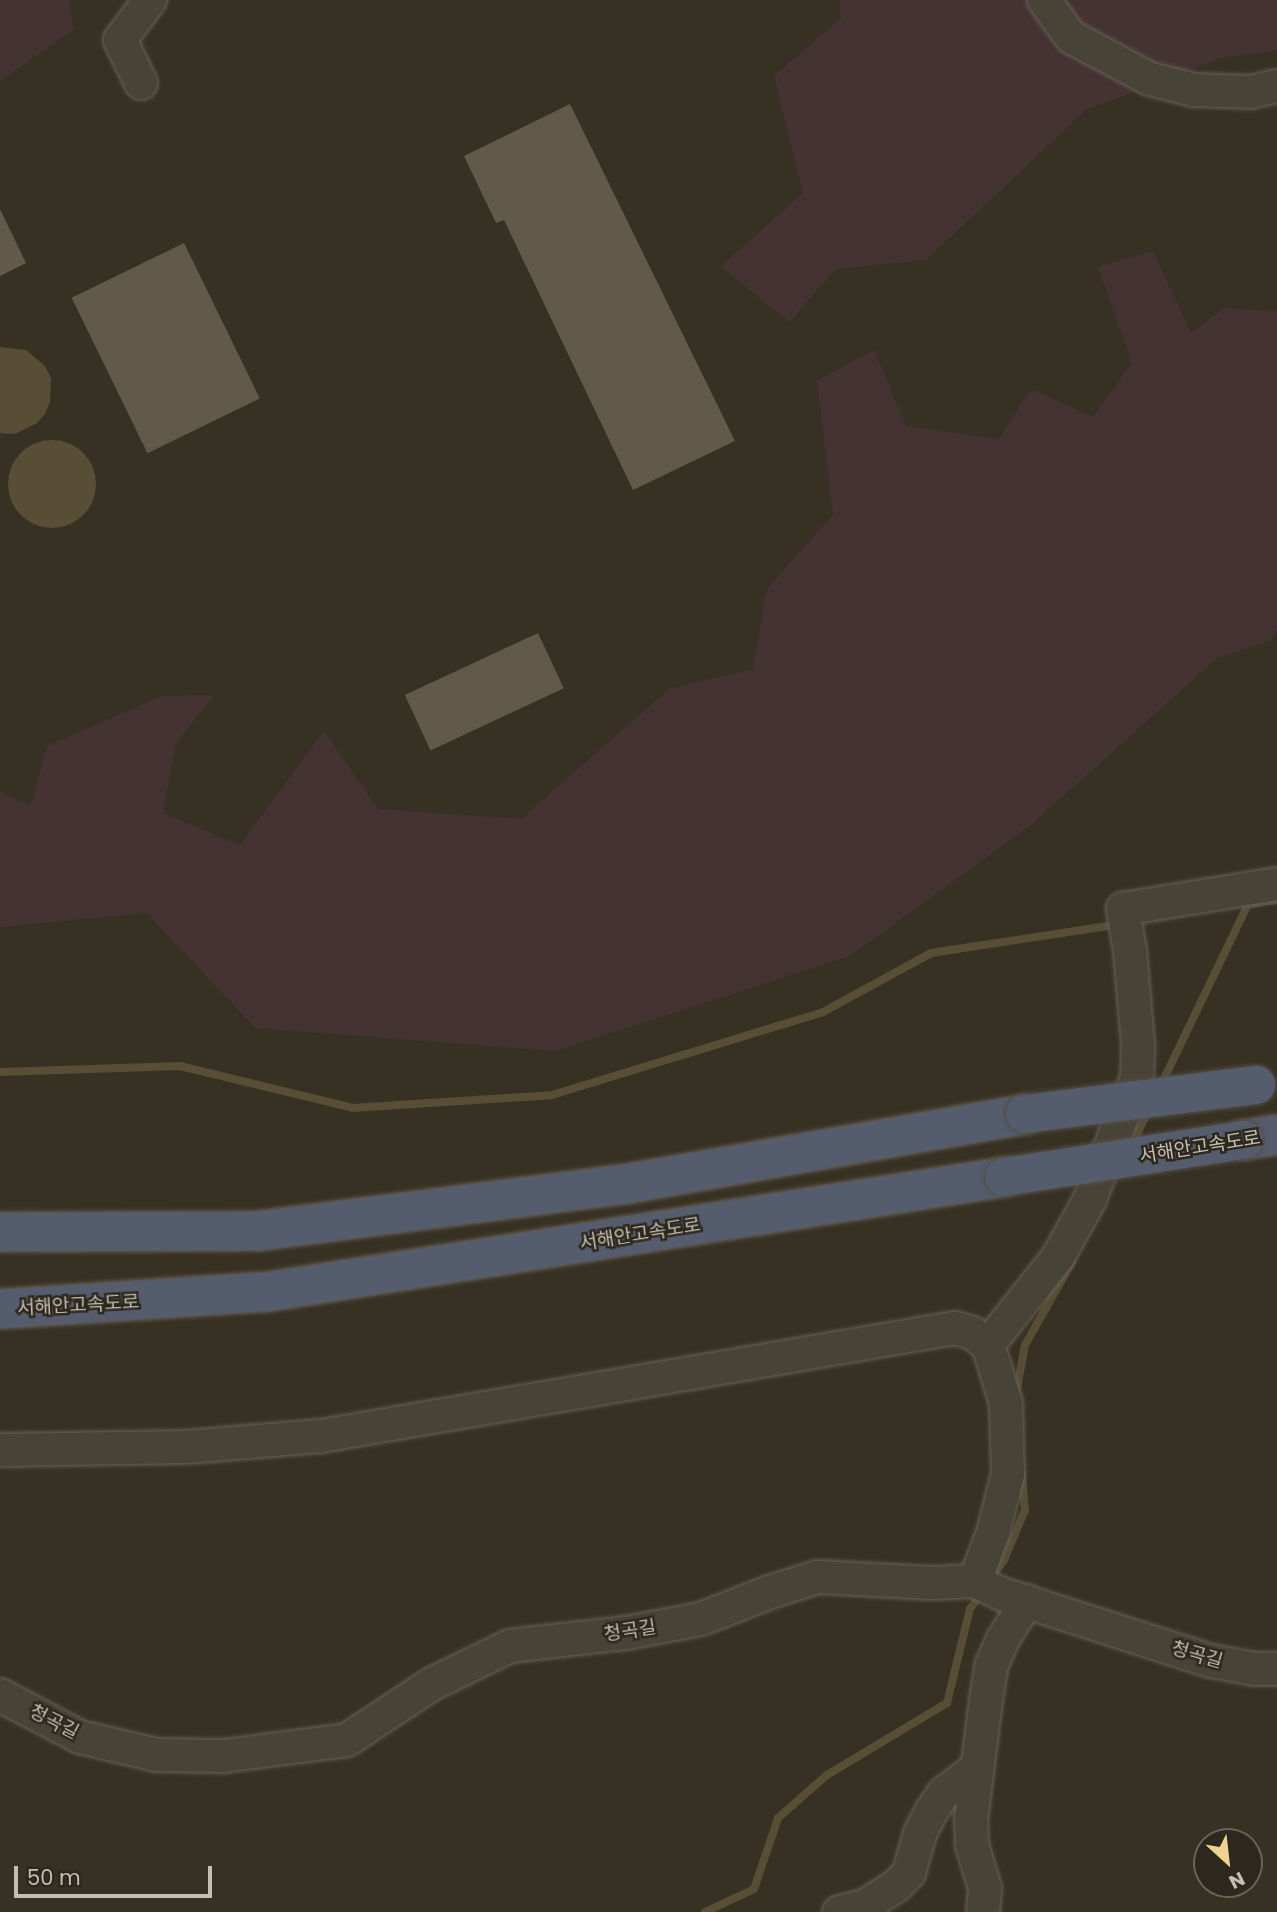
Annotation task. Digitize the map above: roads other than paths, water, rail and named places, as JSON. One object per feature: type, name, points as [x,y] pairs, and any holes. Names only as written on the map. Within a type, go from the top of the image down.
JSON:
[{"type":"highway","points":[[0,1232],[258,1231],[631,1183],[1025,1114],[1267,1083]]},
{"type":"highway","name":"서해안고속도로","points":[[0,1309],[266,1292],[1260,1138]]},
{"type":"street","points":[[141,83],[120,40],[150,0]]},
{"type":"street","points":[[1044,0],[1071,37],[1150,79],[1194,90],[1251,92],[1277,86]]},
{"type":"street","points":[[988,1345],[1058,1257],[1090,1199],[1137,1077],[1130,951],[1123,909],[1277,884]]},
{"type":"street","points":[[0,1450],[186,1447],[321,1436],[955,1328],[972,1333],[988,1345],[1006,1402],[1007,1474],[993,1533],[975,1581]]},
{"type":"street","name":"청곡길","points":[[0,1695],[80,1737],[156,1755],[224,1756],[347,1740],[430,1685],[510,1646],[626,1633],[701,1619],[818,1577],[932,1583],[975,1581],[1002,1594],[1211,1661],[1255,1669],[1277,1669]]},
{"type":"street","points":[[983,1912],[985,1888],[974,1856],[971,1833],[976,1768],[992,1664],[1003,1639],[1027,1601]]},
{"type":"street","points":[[839,1912],[865,1906],[897,1885],[909,1873],[920,1833],[931,1812],[944,1793],[976,1768]]},
{"type":"waterway","points":[[1251,904],[1277,900]]},
{"type":"waterway","points":[[1161,1085],[1248,904]]},
{"type":"waterway","points":[[0,1072],[180,1066],[353,1108],[552,1095],[823,1012],[931,953],[1121,924]]},
{"type":"waterway","points":[[1132,1145],[1149,1109]]},
{"type":"waterway","points":[[1016,1394],[1025,1345],[1072,1262]]},
{"type":"waterway","points":[[989,1581],[1004,1560],[1025,1510],[1022,1473]]},
{"type":"waterway","points":[[705,1912],[754,1889],[778,1818],[827,1775],[947,1703],[970,1609],[982,1592]]}]
